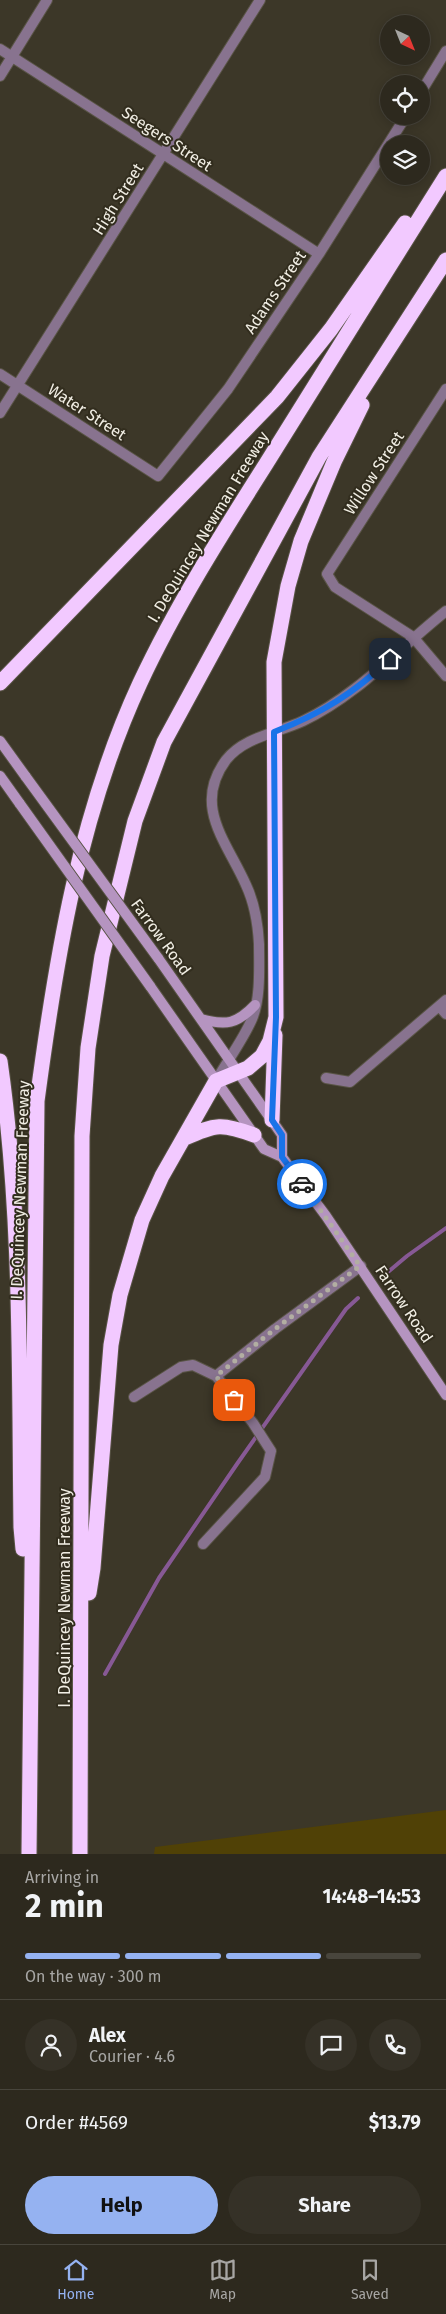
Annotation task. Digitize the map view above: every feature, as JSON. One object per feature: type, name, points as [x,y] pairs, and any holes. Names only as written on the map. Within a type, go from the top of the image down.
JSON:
[{"type":"highway","points":[[0,683],[277,398],[331,329],[446,168]]},
{"type":"highway","name":"I. DeQuincey Newman Freeway","points":[[29,1854],[30,1603],[37,1101],[53,986],[68,904],[91,817],[116,744],[140,684],[182,599],[446,176]]},
{"type":"highway","name":"I. DeQuincey Newman Freeway","points":[[80,1854],[82,1136],[88,1048],[105,946],[134,821],[164,742],[319,457],[446,260]]},
{"type":"highway","points":[[272,1120],[276,1017],[274,662],[288,586],[301,541],[315,504],[384,356]]},
{"type":"highway","points":[[81,1642],[93,1568],[112,1345],[120,1295],[142,1220],[162,1176],[216,1081],[248,1068],[262,1056],[270,1041],[276,1017]]},
{"type":"highway","points":[[0,1061],[5,1095],[18,1281],[21,1527],[30,1603]]},
{"type":"highway","points":[[185,1138],[218,1125],[233,1127],[254,1135]]},
{"type":"main road","name":"Farrow Road","points":[[0,741],[158,958],[272,1120],[282,1135],[282,1157]]},
{"type":"main road","name":"Farrow Road","points":[[0,776],[264,1149],[282,1157],[360,1266],[446,1394]]},
{"type":"main road","points":[[201,1020],[214,1023],[235,1021],[245,1015],[255,1005]]},
{"type":"street","points":[[0,76],[46,0]]},
{"type":"street","name":"High Street","points":[[0,414],[260,0]]},
{"type":"street","name":"Seegers Street","points":[[0,49],[319,254]]},
{"type":"street","points":[[430,77],[446,51]]},
{"type":"street","name":"Adams Street","points":[[158,476],[228,389],[319,254],[400,125]]},
{"type":"street","name":"Water Street","points":[[0,374],[158,476]]},
{"type":"street","name":"Willow Street","points":[[412,637],[335,587],[326,574],[446,389]]},
{"type":"street","points":[[216,1081],[252,1018],[255,1005],[259,942],[254,909],[247,887],[213,820],[210,803],[215,781],[225,761],[236,749],[329,708],[367,680],[412,637],[446,610]]},
{"type":"street","points":[[412,637],[446,676]]},
{"type":"street","points":[[326,1078],[350,1082],[444,1006]]},
{"type":"street","points":[[216,1376],[275,1329],[360,1266]]},
{"type":"street","points":[[134,1397],[181,1367],[192,1364],[216,1376],[253,1423],[271,1451],[265,1476],[204,1544]]},
{"type":"shaded area","points":[[446,1810],[446,1854],[154,1854],[155,1847]]},
{"type":"waterway","points":[[388,1272],[446,1228]]},
{"type":"waterway","points":[[105,1674],[159,1578],[346,1309],[358,1298]]},
{"type":"way so far","points":[[234,1400],[216,1376],[275,1329],[360,1266],[302,1184]]},
{"type":"route","points":[[302,1184],[282,1157],[282,1135],[272,1120],[276,1017],[274,732],[329,708],[367,680],[390,659]]}]
